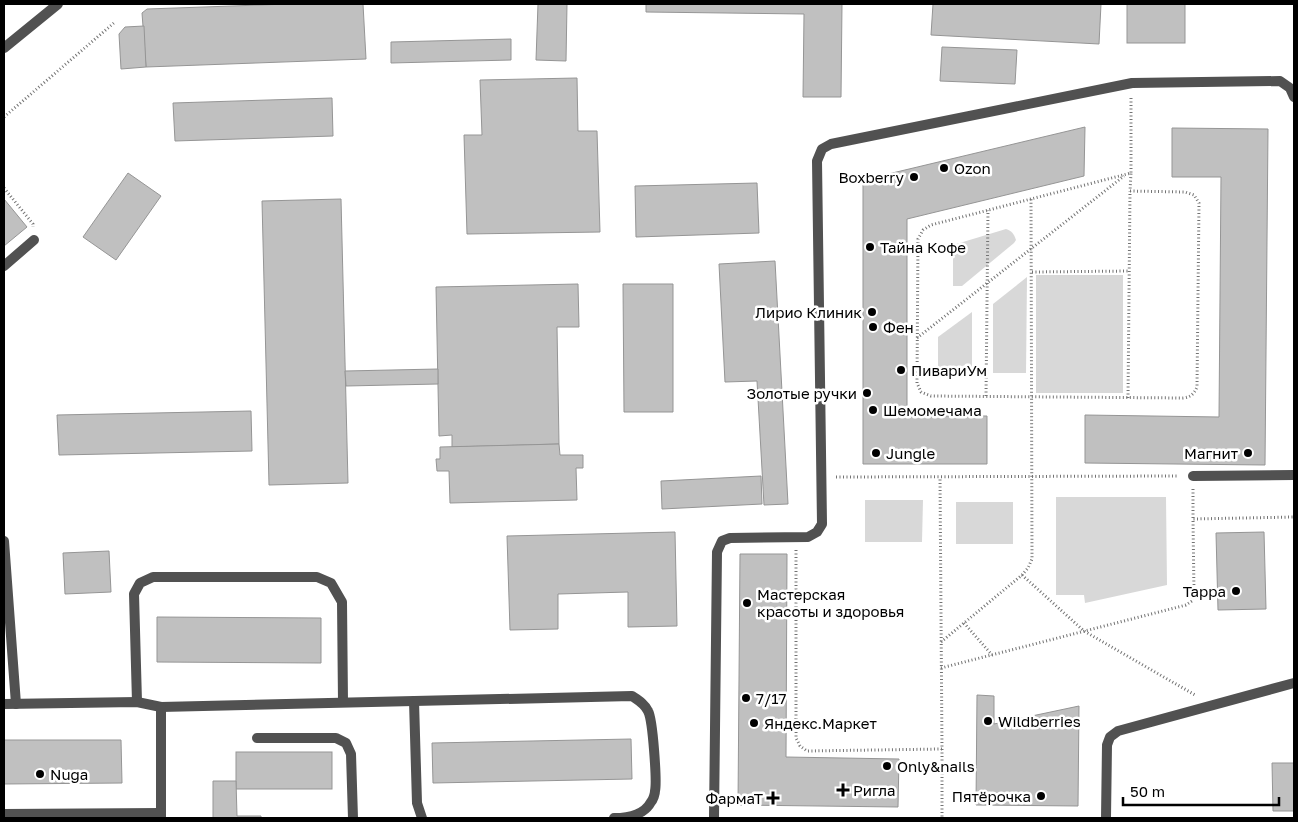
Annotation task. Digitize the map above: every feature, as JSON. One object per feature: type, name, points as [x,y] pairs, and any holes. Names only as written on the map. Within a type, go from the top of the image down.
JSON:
[{"type":"street","points":[[4,48],[58,4]]},
{"type":"street","points":[[714,818],[717,552],[722,541],[730,538],[808,536],[817,532],[822,524],[817,161],[822,149],[831,144],[1132,83],[1280,81],[1290,88],[1294,96]]},
{"type":"street","points":[[4,266],[34,240]]},
{"type":"street","points":[[1193,476],[1294,475]]},
{"type":"street","points":[[4,541],[16,704]]},
{"type":"street","points":[[137,702],[134,594],[140,583],[153,577],[317,577],[331,583],[342,602],[343,702]]},
{"type":"street","points":[[1106,818],[1107,745],[1110,736],[1118,731],[1294,683]]},
{"type":"street","points":[[4,704],[137,702],[161,707],[632,696],[643,704],[649,712],[652,723],[656,790],[651,803],[641,813],[628,818],[614,818]]},
{"type":"street","points":[[414,701],[417,803],[422,818]]},
{"type":"street","points":[[4,814],[161,816],[161,707]]},
{"type":"street","points":[[257,738],[336,738],[346,743],[352,754],[352,818]]},
{"type":"path","points":[[4,117],[115,22]]},
{"type":"path","points":[[1128,398],[1129,174],[1132,83]]},
{"type":"path","points":[[1129,174],[931,225],[920,234],[918,239],[917,383],[921,392],[931,396],[1128,398],[1189,397],[1195,392],[1197,387],[1199,203],[1194,195],[1185,192],[1130,191]]},
{"type":"path","points":[[917,338],[1129,174]]},
{"type":"path","points":[[4,188],[33,224],[34,240]]},
{"type":"path","points":[[941,642],[1022,575],[1028,568],[1032,558],[1032,199]]},
{"type":"path","points":[[986,396],[988,210]]},
{"type":"path","points":[[1032,272],[1130,271]]},
{"type":"path","points":[[821,478],[1193,476],[1194,594],[1192,601],[941,668]]},
{"type":"path","points":[[940,477],[942,818]]},
{"type":"path","points":[[1193,519],[1294,517]]},
{"type":"path","points":[[796,537],[796,738],[800,746],[807,750],[942,749]]},
{"type":"path","points":[[1022,575],[1084,631],[1214,705]]},
{"type":"path","points":[[964,623],[992,655]]},
{"type":"shaded area","points":[[1006,229],[1014,234],[1016,240],[1014,243],[962,286],[953,286],[953,245]]},
{"type":"shaded area","points":[[1036,275],[1123,275],[1123,393],[1036,393]]},
{"type":"shaded area","points":[[1027,277],[1026,373],[993,373],[993,304]]},
{"type":"shaded area","points":[[972,312],[972,377],[938,376],[938,337]]},
{"type":"shaded area","points":[[1056,497],[1166,497],[1167,585],[1085,603],[1084,595],[1056,595]]},
{"type":"shaded area","points":[[865,500],[923,500],[922,542],[865,542]]},
{"type":"shaded area","points":[[956,502],[1013,502],[1013,544],[956,544]]},
{"type":"building","points":[[288,4],[363,4],[366,59],[146,67],[142,13],[147,9]]},
{"type":"building","points":[[538,4],[567,4],[566,61],[536,60]]},
{"type":"building","points":[[646,4],[842,4],[841,97],[803,97],[804,14],[646,12]]},
{"type":"building","points":[[933,4],[1101,4],[1099,44],[931,35]]},
{"type":"building","points":[[1127,4],[1185,4],[1185,43],[1127,43]]},
{"type":"building","points":[[144,26],[146,67],[121,69],[119,34],[125,27]]},
{"type":"building","points":[[511,39],[511,60],[391,63],[391,42]]},
{"type":"building","points":[[942,47],[1017,50],[1015,84],[940,81]]},
{"type":"building","points":[[577,78],[578,131],[597,131],[600,232],[467,234],[464,135],[482,135],[480,80]]},
{"type":"building","points":[[332,98],[333,136],[175,141],[173,103]]},
{"type":"building","points":[[1085,127],[1084,176],[907,219],[907,416],[987,416],[987,464],[863,464],[863,180]]},
{"type":"building","points":[[1172,128],[1268,129],[1265,465],[1085,463],[1085,415],[1219,417],[1221,177],[1172,177]]},
{"type":"building","points":[[128,173],[161,196],[116,260],[83,237]]},
{"type":"building","points":[[757,183],[759,233],[636,237],[635,186]]},
{"type":"building","points":[[4,199],[27,227],[4,246]]},
{"type":"building","points":[[341,199],[348,483],[269,485],[262,201]]},
{"type":"building","points":[[775,261],[788,504],[764,505],[757,381],[725,382],[719,264]]},
{"type":"building","points":[[578,284],[579,327],[557,327],[559,444],[452,447],[452,435],[439,436],[436,287]]},
{"type":"building","points":[[623,284],[673,284],[673,412],[624,412]]},
{"type":"building","points":[[438,369],[438,384],[346,386],[345,371]]},
{"type":"building","points":[[251,411],[252,451],[59,455],[57,415]]},
{"type":"building","points":[[559,444],[560,455],[583,455],[583,468],[576,468],[577,500],[450,503],[449,471],[437,471],[436,459],[440,459],[440,447]]},
{"type":"building","points":[[761,476],[762,504],[662,509],[661,481]]},
{"type":"building","points":[[675,532],[677,626],[628,627],[628,592],[558,594],[558,629],[510,630],[507,536]]},
{"type":"building","points":[[1264,532],[1266,609],[1218,610],[1216,533]]},
{"type":"building","points":[[109,551],[111,592],[65,594],[63,553]]},
{"type":"building","points":[[740,554],[787,554],[786,757],[899,759],[898,807],[738,805]]},
{"type":"building","points":[[157,617],[321,618],[321,663],[157,662]]},
{"type":"building","points":[[977,695],[994,696],[994,724],[1079,706],[1078,806],[976,805]]},
{"type":"building","points":[[631,739],[632,779],[433,783],[432,743]]},
{"type":"building","points":[[4,740],[121,740],[122,783],[4,784]]},
{"type":"building","points":[[236,752],[332,752],[332,789],[236,789]]},
{"type":"building","points":[[1272,763],[1294,763],[1294,811],[1273,811]]},
{"type":"building","points":[[213,781],[236,781],[237,816],[261,816],[261,818],[213,818]]},
{"type":"place","name":"Ozon","points":[[944,168]]},
{"type":"place","name":"Boxberry","points":[[914,177]]},
{"type":"place","name":"Тайна Кофе","points":[[870,247]]},
{"type":"place","name":"Лирио Клиник","points":[[872,312]]},
{"type":"place","name":"Фен","points":[[873,327]]},
{"type":"place","name":"ПивариУм","points":[[901,370]]},
{"type":"place","name":"Золотые ручки","points":[[867,393]]},
{"type":"place","name":"Шемомечама","points":[[873,410]]},
{"type":"place","name":"Jungle","points":[[876,453]]},
{"type":"place","name":"Магнит","points":[[1248,453]]},
{"type":"place","name":"Тарра","points":[[1236,591]]},
{"type":"place","name":"Мастерская красоты и здоровья","points":[[747,603]]},
{"type":"place","name":"7/17","points":[[746,698]]},
{"type":"place","name":"Wildberries","points":[[988,721]]},
{"type":"place","name":"Яндекс.Маркет","points":[[754,723]]},
{"type":"place","name":"Only&nails","points":[[887,766]]},
{"type":"place","name":"Nuga","points":[[40,774]]},
{"type":"place","name":"Ригла","points":[[843,790]]},
{"type":"place","name":"Пятёрочка","points":[[1041,796]]},
{"type":"place","name":"ФармаТ","points":[[773,798]]}]
